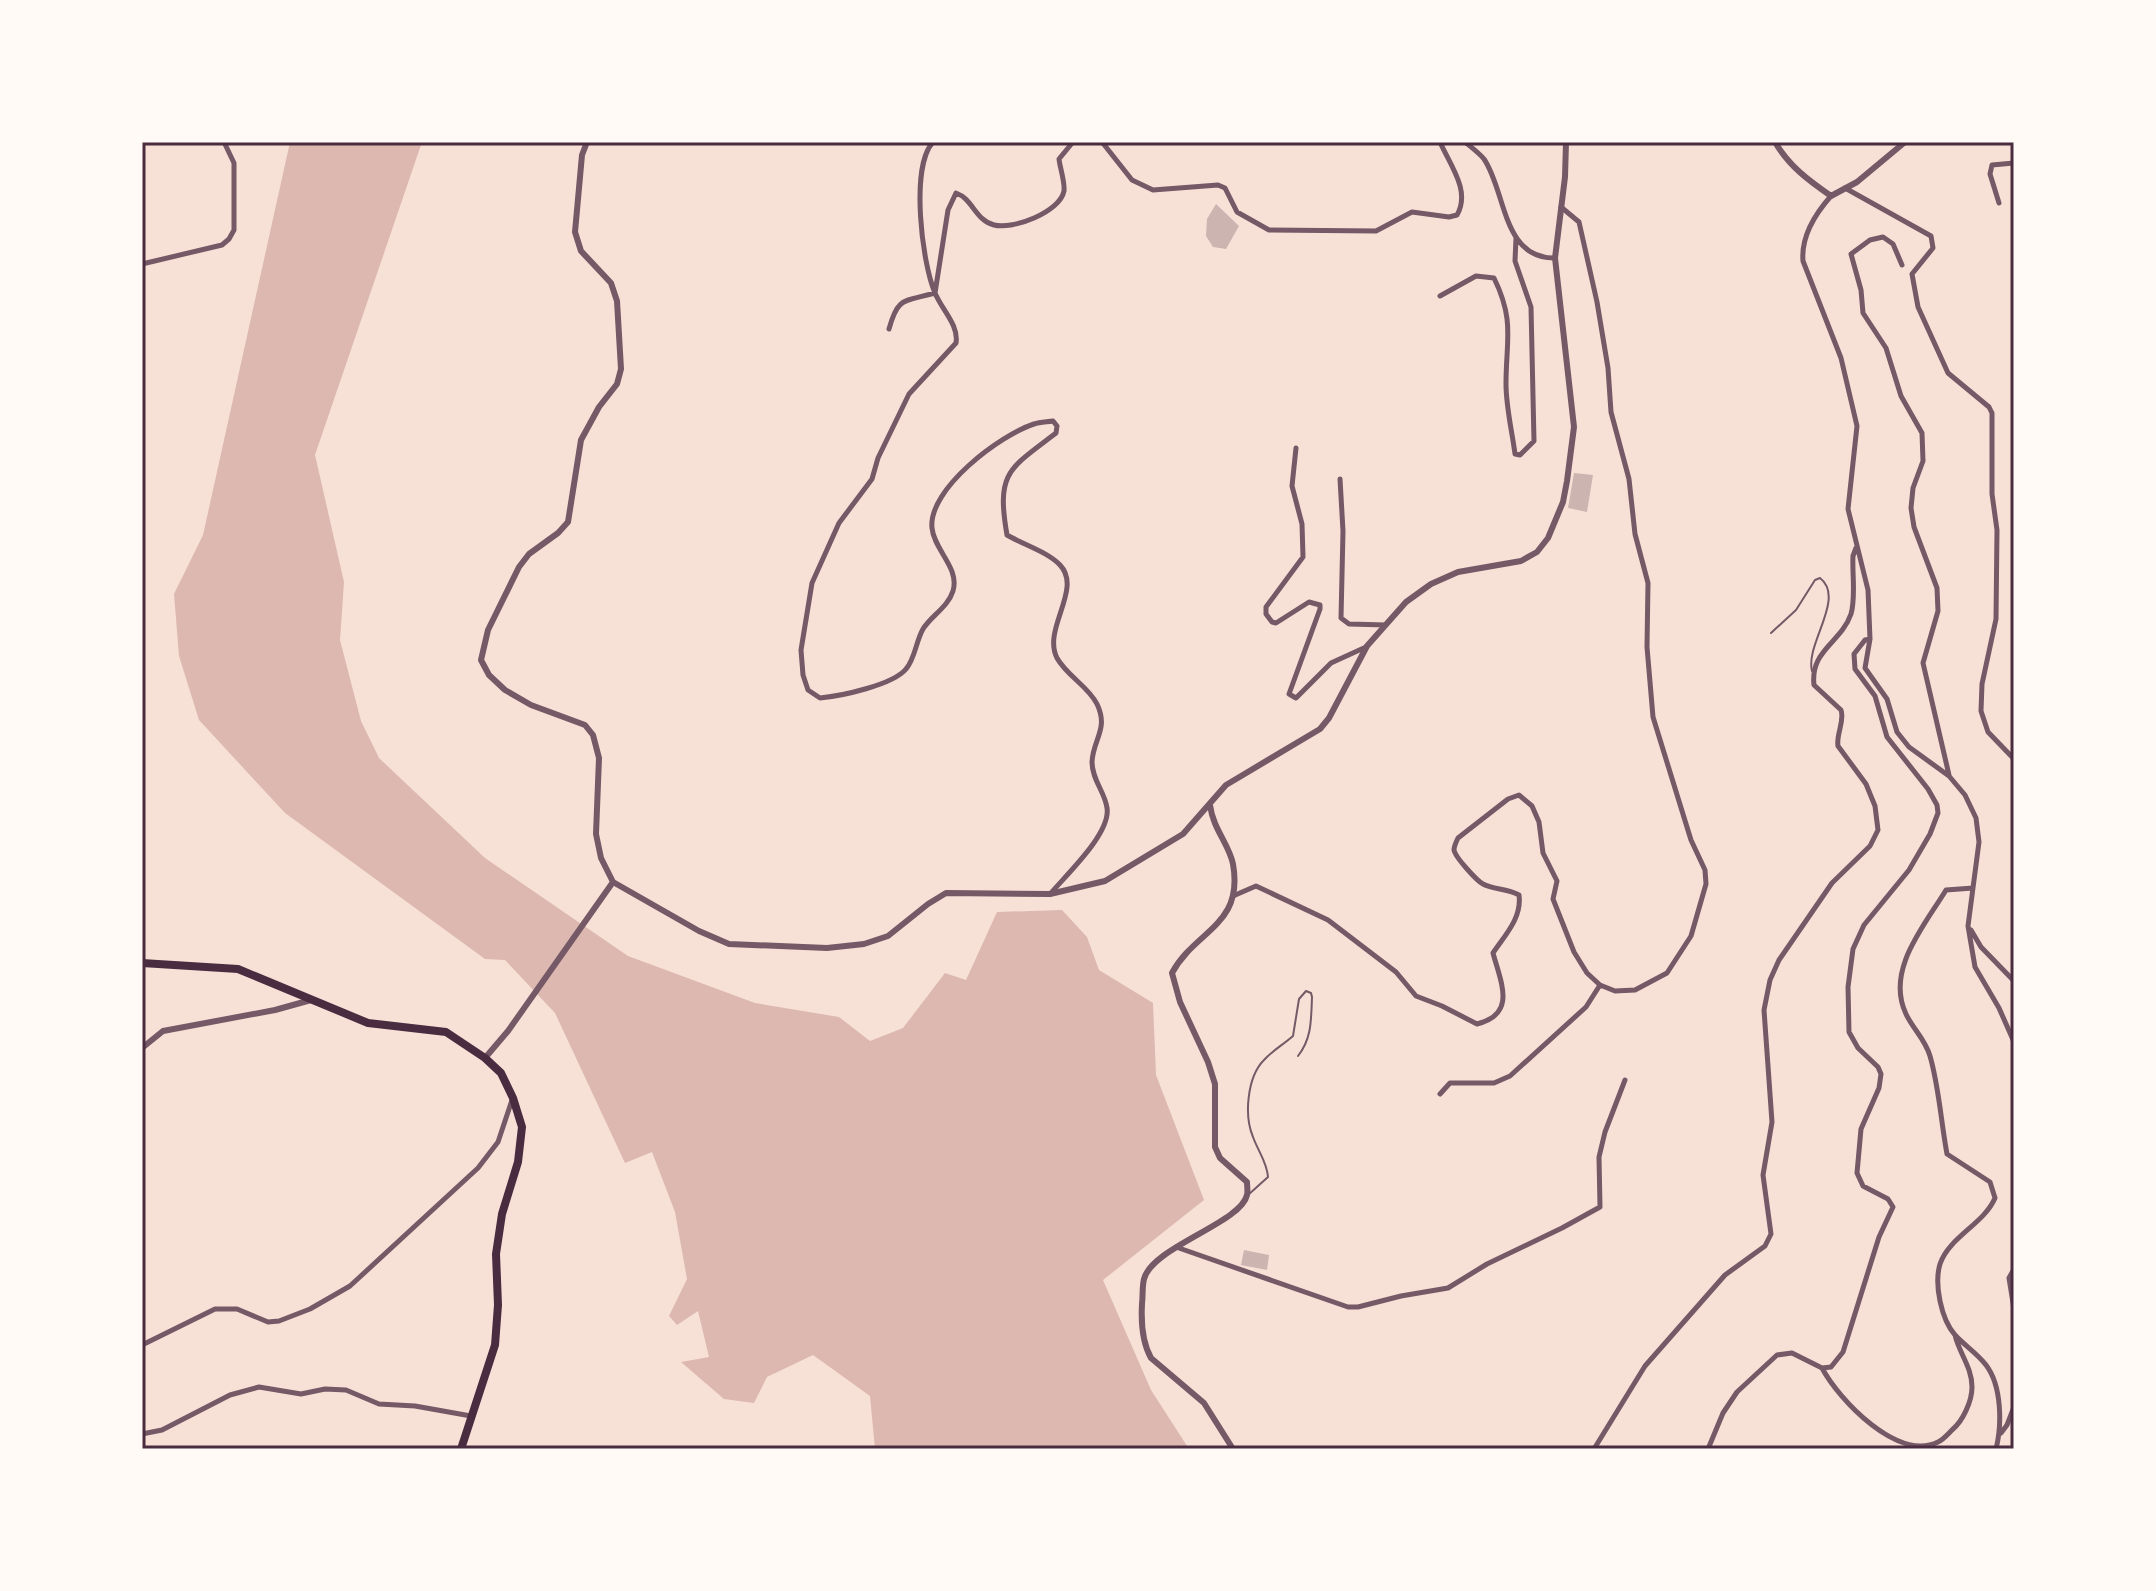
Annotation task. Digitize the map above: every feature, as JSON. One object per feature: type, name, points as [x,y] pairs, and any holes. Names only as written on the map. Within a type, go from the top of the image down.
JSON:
[{"type":"main road","points":[[142,963],[238,969],[368,1023],[446,1032],[485,1058],[501,1073],[522,1127],[518,1162],[502,1214],[496,1254],[498,1305],[495,1345],[461,1449]]},
{"type":"street","points":[[142,264],[222,245],[229,239],[234,230],[234,163],[224,142]]},
{"type":"street","points":[[587,142],[582,155],[575,232],[581,251],[611,283],[617,301],[621,369],[617,384],[599,407],[581,440],[568,522],[529,554],[519,567],[488,630],[481,660],[489,675],[505,690],[531,705],[585,725],[593,735],[599,758],[596,834],[601,858],[613,882],[699,931],[729,944],[827,948],[864,944],[888,936],[946,893],[1050,894],[1105,881],[1183,834],[1226,785],[1320,729],[1329,718],[1367,646],[1406,602],[1431,584],[1458,572],[1521,561],[1537,552],[1548,538],[1563,502],[1574,427],[1555,258],[1566,142]]},
{"type":"street","points":[[933,142],[927,148],[921,167],[921,220],[928,270],[935,293],[958,334],[956,343],[909,394],[878,458],[872,479],[839,523],[823,555],[812,583],[801,650],[803,675],[808,690],[820,698],[851,695],[894,677],[907,668],[924,627],[953,591],[954,575],[932,530],[933,512],[941,498],[949,485],[982,453],[1035,423],[1053,421],[1057,426],[1056,433],[1015,464],[1007,475],[1002,503],[1007,535],[1061,565],[1066,576],[1066,595],[1052,638],[1057,658],[1095,700],[1101,714],[1102,728],[1093,752],[1092,767],[1107,808],[1106,822],[1097,839],[1050,894]]},
{"type":"street","points":[[935,293],[948,210],[956,193],[964,196],[981,218],[994,225],[1013,225],[1034,219],[1060,199],[1064,190],[1059,159],[1073,142]]},
{"type":"street","points":[[1102,142],[1132,180],[1153,190],[1218,185],[1225,188],[1237,212],[1248,220],[1269,230],[1298,232],[1376,231],[1412,212],[1449,217],[1457,215],[1463,193],[1440,142]]},
{"type":"street","points":[[1440,296],[1476,276],[1494,278],[1509,320],[1506,387],[1515,454],[1520,455],[1534,441],[1531,307],[1515,261],[1516,238],[1483,158],[1465,142]]},
{"type":"street","points":[[1775,142],[1799,173],[1831,196]]},
{"type":"street","points":[[1905,142],[1857,182],[1831,196],[1822,206],[1804,238],[1803,261],[1841,358],[1857,426],[1848,509],[1868,590],[1870,639],[1865,668],[1887,699],[1897,732],[1909,747],[1949,776],[1965,795],[1976,818],[1979,842],[1968,926],[1975,967],[2014,1042]]},
{"type":"street","points":[[1999,203],[1990,174],[1992,165],[2014,163]]},
{"type":"street","points":[[1845,188],[1931,236],[1933,248],[1912,274],[1918,307],[1948,373],[1989,407],[1992,413],[1992,494],[1997,530],[1996,619],[1982,684],[1981,711],[1988,732],[2014,759]]},
{"type":"street","points":[[1233,896],[1256,886],[1328,920],[1396,972],[1416,996],[1477,1024],[1487,1022],[1501,1010],[1504,997],[1493,953],[1518,915],[1521,907],[1519,895],[1506,888],[1485,886],[1453,848],[1458,838],[1508,799],[1519,795],[1532,806],[1539,822],[1543,853],[1557,881],[1553,899],[1574,952],[1587,973],[1600,985],[1615,991],[1635,990],[1667,973],[1691,936],[1706,884],[1705,870],[1691,840],[1653,717],[1647,647],[1648,583],[1635,534],[1629,479],[1611,412],[1608,368],[1579,222],[1561,207]]},
{"type":"street","points":[[1902,265],[1893,244],[1883,237],[1870,240],[1851,254],[1861,290],[1863,313],[1886,348],[1901,396],[1922,433],[1923,461],[1913,488],[1911,508],[1914,527],[1937,588],[1938,611],[1923,663],[1949,776]]},
{"type":"street","points":[[1516,238],[1535,255],[1555,258]]},
{"type":"street","points":[[889,329],[894,310],[899,304],[935,293]]},
{"type":"street","points":[[1296,448],[1292,486],[1302,524],[1303,557],[1265,611],[1276,623],[1309,602],[1320,605],[1320,609],[1289,694],[1296,698],[1331,663],[1367,646]]},
{"type":"street","points":[[1340,479],[1344,558],[1341,618],[1349,624],[1386,625]]},
{"type":"street","points":[[1594,1449],[1645,1366],[1725,1275],[1765,1246],[1771,1234],[1763,1175],[1772,1122],[1764,1010],[1770,980],[1779,960],[1832,883],[1870,846],[1878,830],[1875,806],[1866,784],[1838,746],[1843,715],[1841,710],[1814,685],[1812,671],[1821,654],[1845,626],[1852,611],[1853,556],[1856,548]]},
{"type":"street","points":[[1822,1368],[1831,1367],[1843,1352],[1879,1237],[1893,1207],[1888,1199],[1863,1186],[1857,1173],[1861,1129],[1879,1088],[1881,1074],[1858,1048],[1849,1032],[1848,987],[1853,949],[1864,925],[1909,870],[1938,813],[1928,789],[1887,737],[1875,696],[1855,669],[1854,654],[1865,640],[1870,639]]},
{"type":"street","points":[[1210,805],[1212,822],[1233,862],[1233,896],[1226,916],[1211,933],[1183,954],[1172,973],[1180,1002],[1215,1084],[1215,1147],[1220,1158],[1247,1182],[1247,1195],[1242,1203],[1217,1223],[1153,1263],[1144,1277],[1142,1317],[1146,1349],[1151,1358],[1204,1403],[1233,1449]]},
{"type":"street","points":[[485,1058],[513,1024],[613,882]]},
{"type":"street","points":[[1973,888],[1946,890],[1903,964],[1900,984],[1905,1013],[1923,1038],[1930,1058],[1947,1154],[1990,1182],[1995,1198],[1991,1208],[1944,1255],[1939,1267],[1939,1296],[1949,1327],[1986,1364],[1991,1374],[1998,1402],[2000,1433],[1996,1449]]},
{"type":"street","points":[[1968,926],[1981,947],[2014,981]]},
{"type":"street","points":[[1440,1094],[1450,1083],[1494,1083],[1510,1076],[1586,1007],[1600,985]]},
{"type":"street","points":[[142,1048],[163,1031],[275,1010],[314,999]]},
{"type":"street","points":[[1176,1247],[1348,1307],[1448,1288],[1487,1264],[1600,1207],[1599,1157],[1625,1080]]},
{"type":"street","points":[[142,1345],[215,1309],[237,1309],[268,1322],[279,1321],[310,1309],[350,1286],[478,1168],[498,1142],[513,1098]]},
{"type":"street","points":[[2014,1269],[2009,1278],[2014,1309]]},
{"type":"street","points":[[1708,1449],[1723,1413],[1737,1392],[1777,1355],[1792,1353],[1822,1368],[1854,1409],[1887,1436],[1912,1446],[1937,1443],[1957,1427],[1965,1414],[1972,1388],[1970,1369],[1958,1349],[1954,1334]]},
{"type":"street","points":[[142,1434],[162,1430],[230,1395],[259,1387],[301,1394],[325,1389],[346,1390],[379,1404],[415,1406],[471,1416]]},
{"type":"street","points":[[2000,1433],[2014,1407]]},
{"type":"lane","points":[[1771,633],[1796,610],[1815,580],[1820,578],[1826,583],[1829,590],[1828,607],[1809,660],[1812,671]]},
{"type":"lane","points":[[1247,1195],[1268,1177],[1247,1116],[1255,1074],[1263,1060],[1293,1036],[1299,999],[1306,991],[1312,997],[1310,1035],[1298,1056]]},
{"type":"shaded area","points":[[290,142],[422,142],[315,455],[344,582],[340,640],[361,721],[379,758],[485,858],[628,956],[755,1003],[839,1017],[870,1041],[903,1028],[945,973],[966,980],[997,912],[1062,910],[1087,937],[1099,970],[1153,1003],[1156,1075],[1204,1200],[1103,1280],[1151,1390],[1189,1449],[875,1449],[870,1396],[813,1355],[767,1377],[754,1403],[724,1399],[681,1362],[709,1357],[698,1311],[677,1325],[669,1316],[687,1279],[675,1212],[652,1152],[625,1163],[555,1013],[505,960],[485,959],[285,813],[199,720],[179,656],[174,594],[203,535]]},
{"type":"building","points":[[1216,204],[1239,226],[1226,249],[1213,247],[1206,236],[1207,219]]},
{"type":"building","points":[[1574,473],[1593,475],[1587,512],[1568,508]]},
{"type":"building","points":[[1244,1250],[1269,1255],[1267,1270],[1241,1265]]}]
